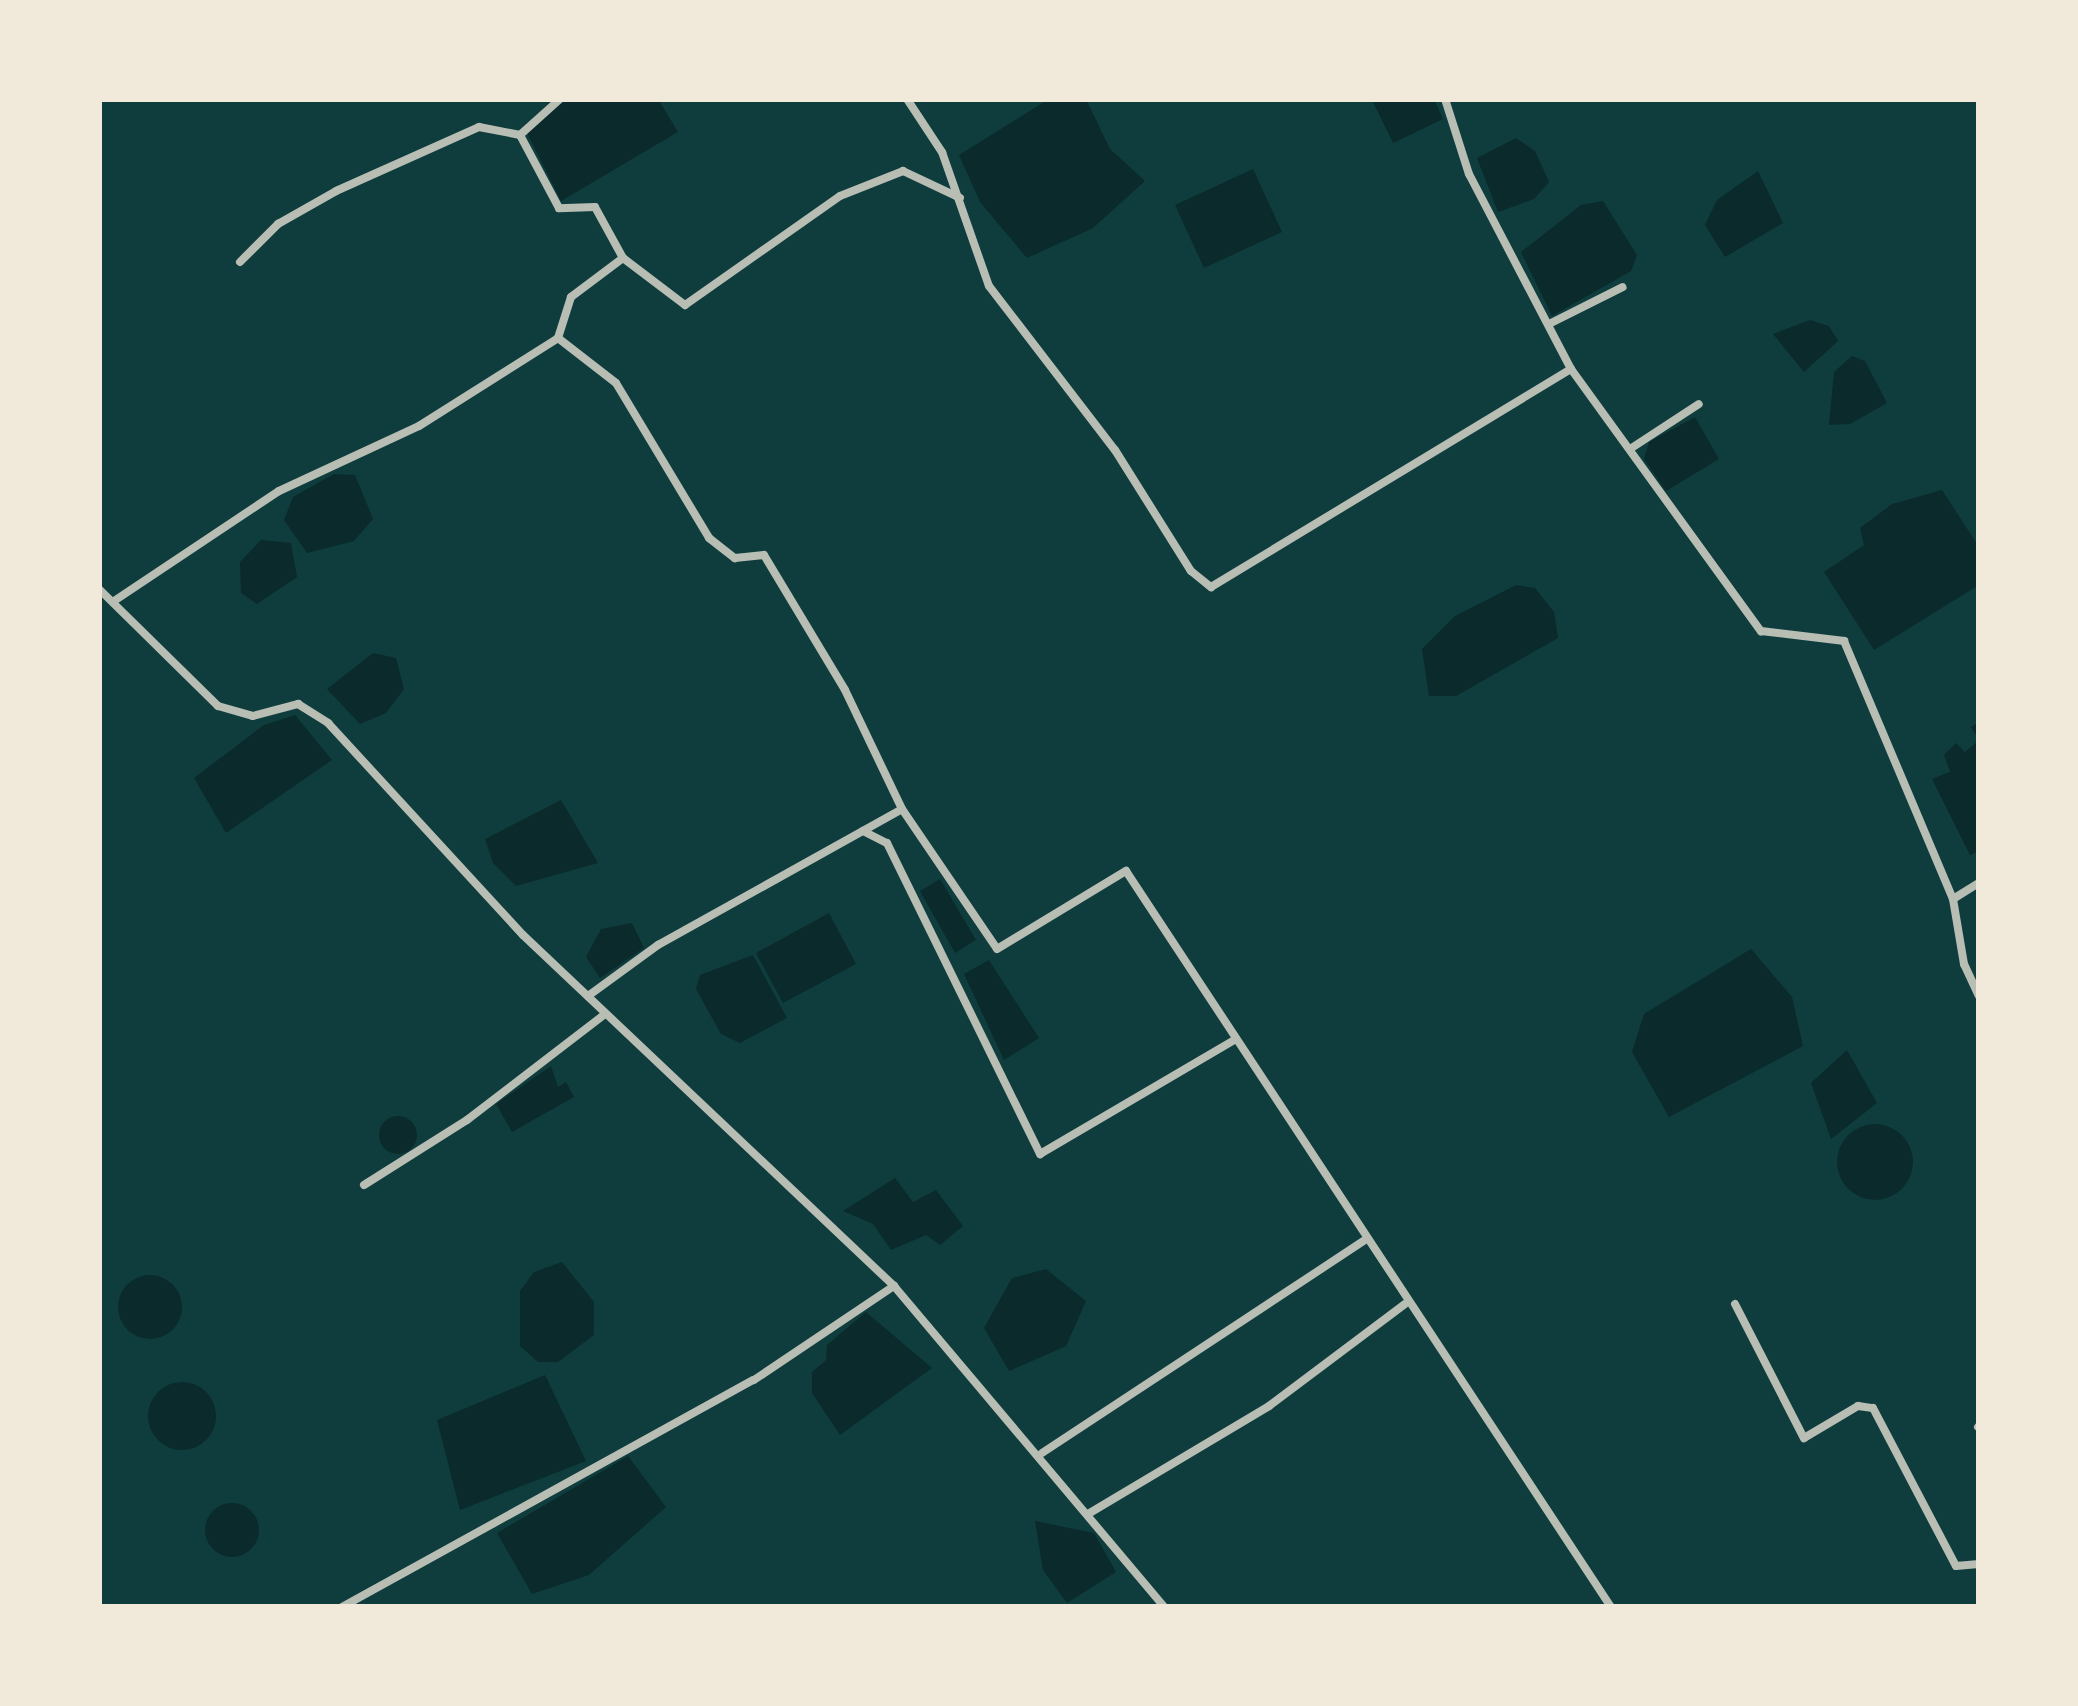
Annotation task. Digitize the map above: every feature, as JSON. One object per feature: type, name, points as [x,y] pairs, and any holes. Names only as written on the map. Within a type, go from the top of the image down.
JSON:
[{"type":"street","points":[[520,134],[560,99]]},
{"type":"street","points":[[908,99],[962,199],[989,286],[1115,450],[1191,572],[1211,587],[1238,578],[1571,369]]},
{"type":"street","points":[[1445,99],[1469,174],[1571,369],[1761,631],[1844,640],[1954,899],[1964,964],[1979,996]]},
{"type":"street","points":[[240,262],[278,224],[336,191],[479,127],[520,134]]},
{"type":"street","points":[[520,134],[559,208],[595,207],[623,258],[685,305],[840,196],[904,171],[962,199]]},
{"type":"street","points":[[113,602],[279,491],[419,426],[558,338],[571,297],[623,258]]},
{"type":"street","points":[[1550,323],[1623,287]]},
{"type":"street","points":[[558,338],[616,383],[709,538],[735,559],[764,555],[845,690],[902,809],[997,949],[1126,871],[1406,1304],[1611,1607]]},
{"type":"street","points":[[1630,448],[1699,404]]},
{"type":"street","points":[[99,589],[218,706],[254,716],[298,704],[328,723],[604,1015],[894,1286],[1042,1453],[1164,1607]]},
{"type":"street","points":[[588,996],[658,945],[902,809]]},
{"type":"street","points":[[862,831],[887,843],[1040,1154],[1235,1039]]},
{"type":"street","points":[[1954,899],[1979,883]]},
{"type":"street","points":[[364,1185],[467,1120],[604,1015]]},
{"type":"street","points":[[1042,1453],[1365,1240]]},
{"type":"street","points":[[343,1607],[754,1380],[894,1286]]},
{"type":"street","points":[[1088,1514],[1269,1406],[1406,1304]]},
{"type":"street","points":[[1736,1304],[1804,1438],[1858,1406],[1873,1408],[1956,1566],[1979,1564]]},
{"type":"water","points":[[567,99],[658,99],[678,132],[561,201],[527,133]]},
{"type":"water","points":[[1049,99],[1086,99],[1110,149],[1145,181],[1093,228],[1027,258],[980,202],[959,155]]},
{"type":"water","points":[[1434,99],[1443,119],[1393,143],[1373,102]]},
{"type":"water","points":[[1516,138],[1535,151],[1549,182],[1534,199],[1498,212],[1477,158]]},
{"type":"water","points":[[1253,169],[1282,232],[1204,268],[1175,205]]},
{"type":"water","points":[[1758,171],[1783,223],[1725,257],[1705,225],[1717,200]]},
{"type":"water","points":[[1603,201],[1637,255],[1631,271],[1552,316],[1521,252],[1581,205]]},
{"type":"water","points":[[1810,320],[1829,326],[1838,341],[1804,372],[1773,334]]},
{"type":"water","points":[[1852,356],[1865,361],[1887,403],[1850,424],[1829,425],[1834,372]]},
{"type":"water","points":[[1695,417],[1719,459],[1666,491],[1644,459],[1649,442]]},
{"type":"water","points":[[334,474],[355,475],[373,519],[354,541],[307,553],[284,520],[293,497]]},
{"type":"water","points":[[1942,490],[1979,547],[1979,585],[1874,650],[1824,572],[1864,545],[1860,528],[1892,504]]},
{"type":"water","points":[[261,540],[291,543],[297,577],[257,604],[241,593],[240,562]]},
{"type":"water","points":[[1516,585],[1535,588],[1554,612],[1558,638],[1456,696],[1429,696],[1422,649],[1455,616]]},
{"type":"water","points":[[373,653],[396,658],[404,689],[386,713],[360,724],[327,689]]},
{"type":"water","points":[[295,715],[332,760],[226,833],[194,778],[264,725]]},
{"type":"water","points":[[1979,740],[1979,851],[1970,855],[1932,779],[1950,772],[1944,755],[1956,743],[1965,752]]},
{"type":"water","points":[[561,800],[598,863],[516,886],[493,863],[485,839]]},
{"type":"water","points":[[940,879],[976,940],[955,953],[920,891]]},
{"type":"water","points":[[829,913],[856,964],[783,1003],[756,953]]},
{"type":"water","points":[[632,923],[644,948],[600,978],[586,957],[601,929]]},
{"type":"water","points":[[1751,949],[1792,997],[1803,1046],[1669,1117],[1632,1052],[1644,1014]]},
{"type":"water","points":[[753,955],[787,1018],[740,1043],[721,1034],[696,989],[700,975]]},
{"type":"water","points":[[989,960],[1039,1038],[1004,1060],[964,974]]},
{"type":"water","points":[[1847,1050],[1877,1103],[1831,1139],[1811,1083]]},
{"type":"water","points":[[551,1066],[558,1087],[566,1082],[574,1097],[512,1132],[496,1104]]},
{"type":"water","points":[[398,1116],[411,1122],[417,1135],[411,1148],[398,1154],[385,1148],[379,1135],[385,1122]]},
{"type":"water","points":[[1875,1124],[1902,1135],[1913,1162],[1902,1189],[1875,1200],[1848,1189],[1837,1162],[1848,1135]]},
{"type":"water","points":[[895,1178],[913,1202],[936,1190],[963,1226],[940,1245],[926,1235],[891,1250],[873,1224],[843,1211]]},
{"type":"water","points":[[562,1262],[594,1302],[594,1335],[558,1362],[538,1362],[520,1346],[520,1291],[534,1272]]},
{"type":"water","points":[[1046,1269],[1086,1301],[1066,1346],[1009,1371],[984,1328],[1012,1278]]},
{"type":"water","points":[[150,1275],[173,1284],[182,1307],[173,1330],[150,1339],[127,1330],[118,1307],[127,1284]]},
{"type":"water","points":[[866,1312],[932,1368],[840,1435],[812,1393],[812,1372],[826,1360],[827,1345]]},
{"type":"water","points":[[545,1375],[586,1461],[460,1510],[437,1420]]},
{"type":"water","points":[[182,1382],[206,1392],[216,1416],[206,1440],[182,1450],[158,1440],[148,1416],[158,1392]]},
{"type":"water","points":[[628,1456],[666,1507],[589,1575],[532,1594],[497,1533]]},
{"type":"water","points":[[232,1503],[251,1511],[259,1530],[251,1549],[232,1557],[213,1549],[205,1530],[213,1511]]},
{"type":"water","points":[[1035,1521],[1094,1533],[1116,1572],[1067,1603],[1043,1570]]}]
